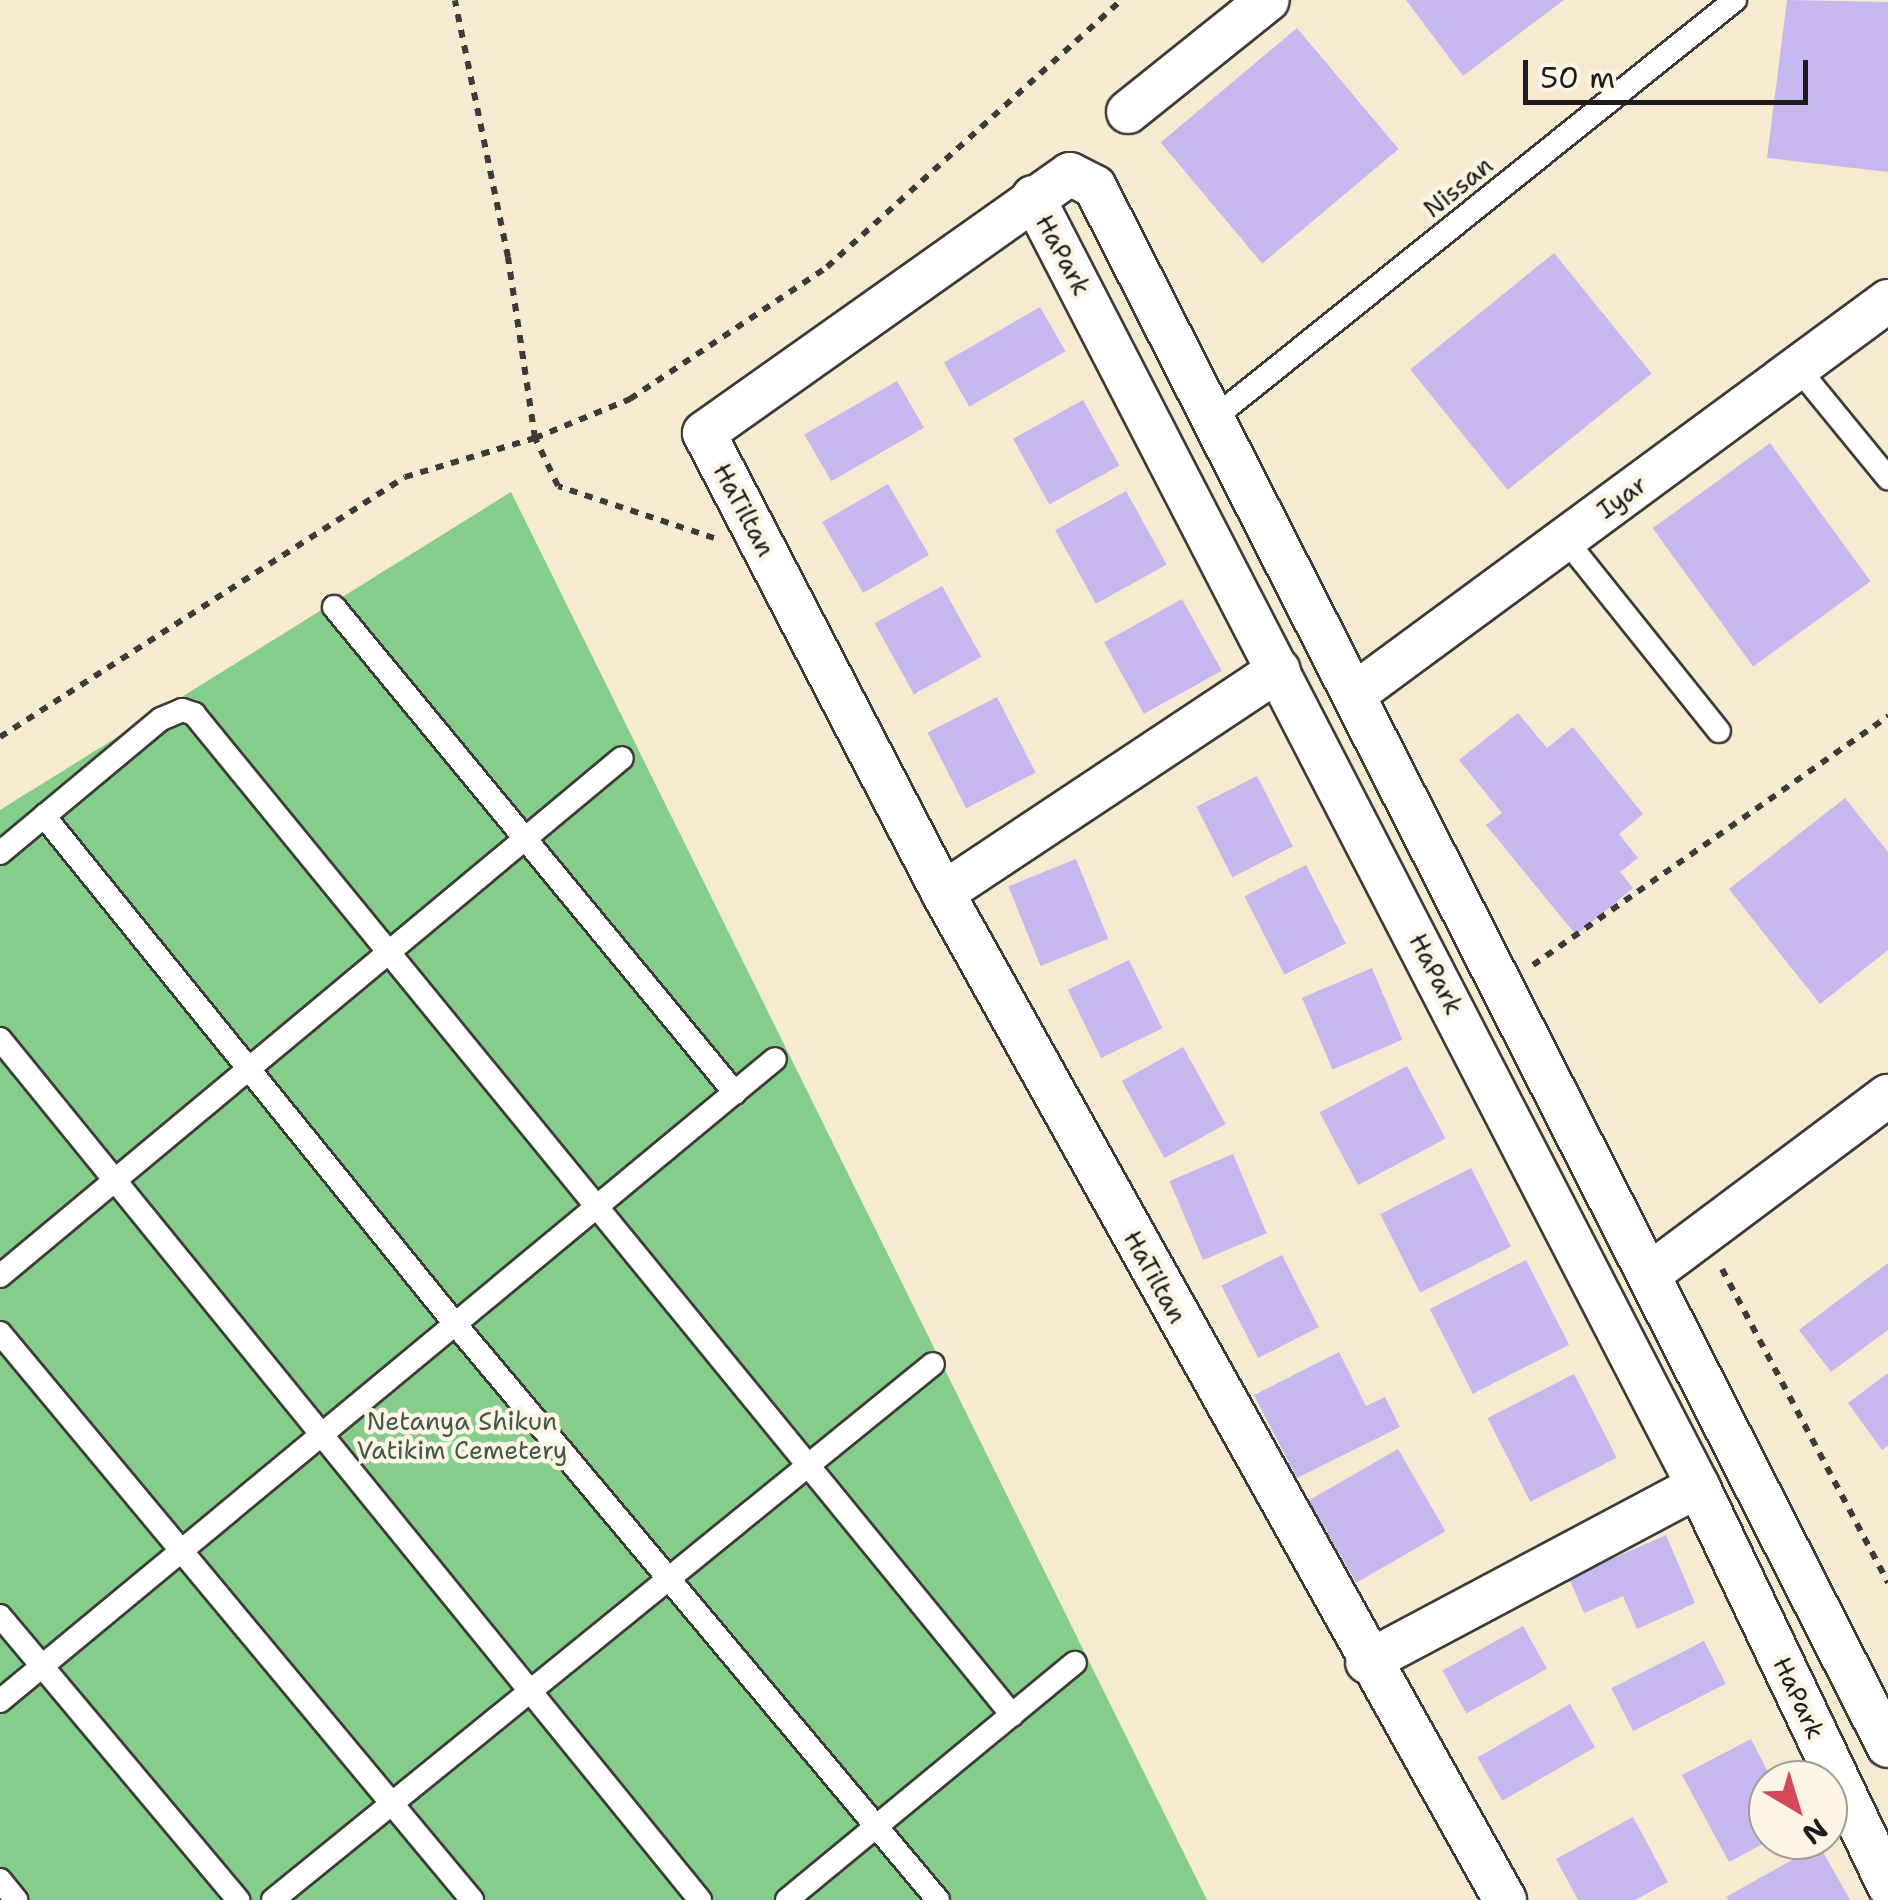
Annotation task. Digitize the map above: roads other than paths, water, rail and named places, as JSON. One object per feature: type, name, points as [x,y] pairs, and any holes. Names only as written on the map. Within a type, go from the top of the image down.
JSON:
[{"type":"street","points":[[1128,112],[1268,0]]},
{"type":"street","name":"HaPark","points":[[1888,1746],[1651,1273],[1095,187],[1070,174],[1032,197],[1280,670],[1698,1486],[1888,1885]]},
{"type":"street","name":"HaTiltan","points":[[1032,197],[704,432],[943,894],[1367,1662],[1505,1900]]},
{"type":"street","name":"Iyar","points":[[1356,694],[1888,300]]},
{"type":"street","points":[[943,894],[1280,670]]},
{"type":"street","points":[[1651,1273],[1888,1096]]},
{"type":"street","points":[[1367,1662],[1698,1486]]},
{"type":"lane","name":"Nissan","points":[[1214,418],[1735,0]]},
{"type":"lane","points":[[1797,368],[1888,478]]},
{"type":"lane","points":[[1565,539],[1719,731]]},
{"type":"lane","points":[[334,607],[734,1093]]},
{"type":"lane","points":[[0,853],[172,711],[194,714],[1012,1715]]},
{"type":"lane","points":[[0,1276],[528,842],[622,758]]},
{"type":"lane","points":[[44,816],[254,1068],[456,1325],[938,1900]]},
{"type":"lane","points":[[0,1040],[700,1900]]},
{"type":"lane","points":[[0,1701],[184,1553],[775,1059]]},
{"type":"lane","points":[[0,1332],[472,1900]]},
{"type":"lane","points":[[273,1900],[932,1364]]},
{"type":"lane","points":[[0,1616],[238,1900]]},
{"type":"lane","points":[[788,1900],[1075,1663]]},
{"type":"lane","points":[[0,1880],[16,1900]]},
{"type":"park label","name":"Netanya Shikun Vatikim Cemetery","points":[[462,1436]]}]
